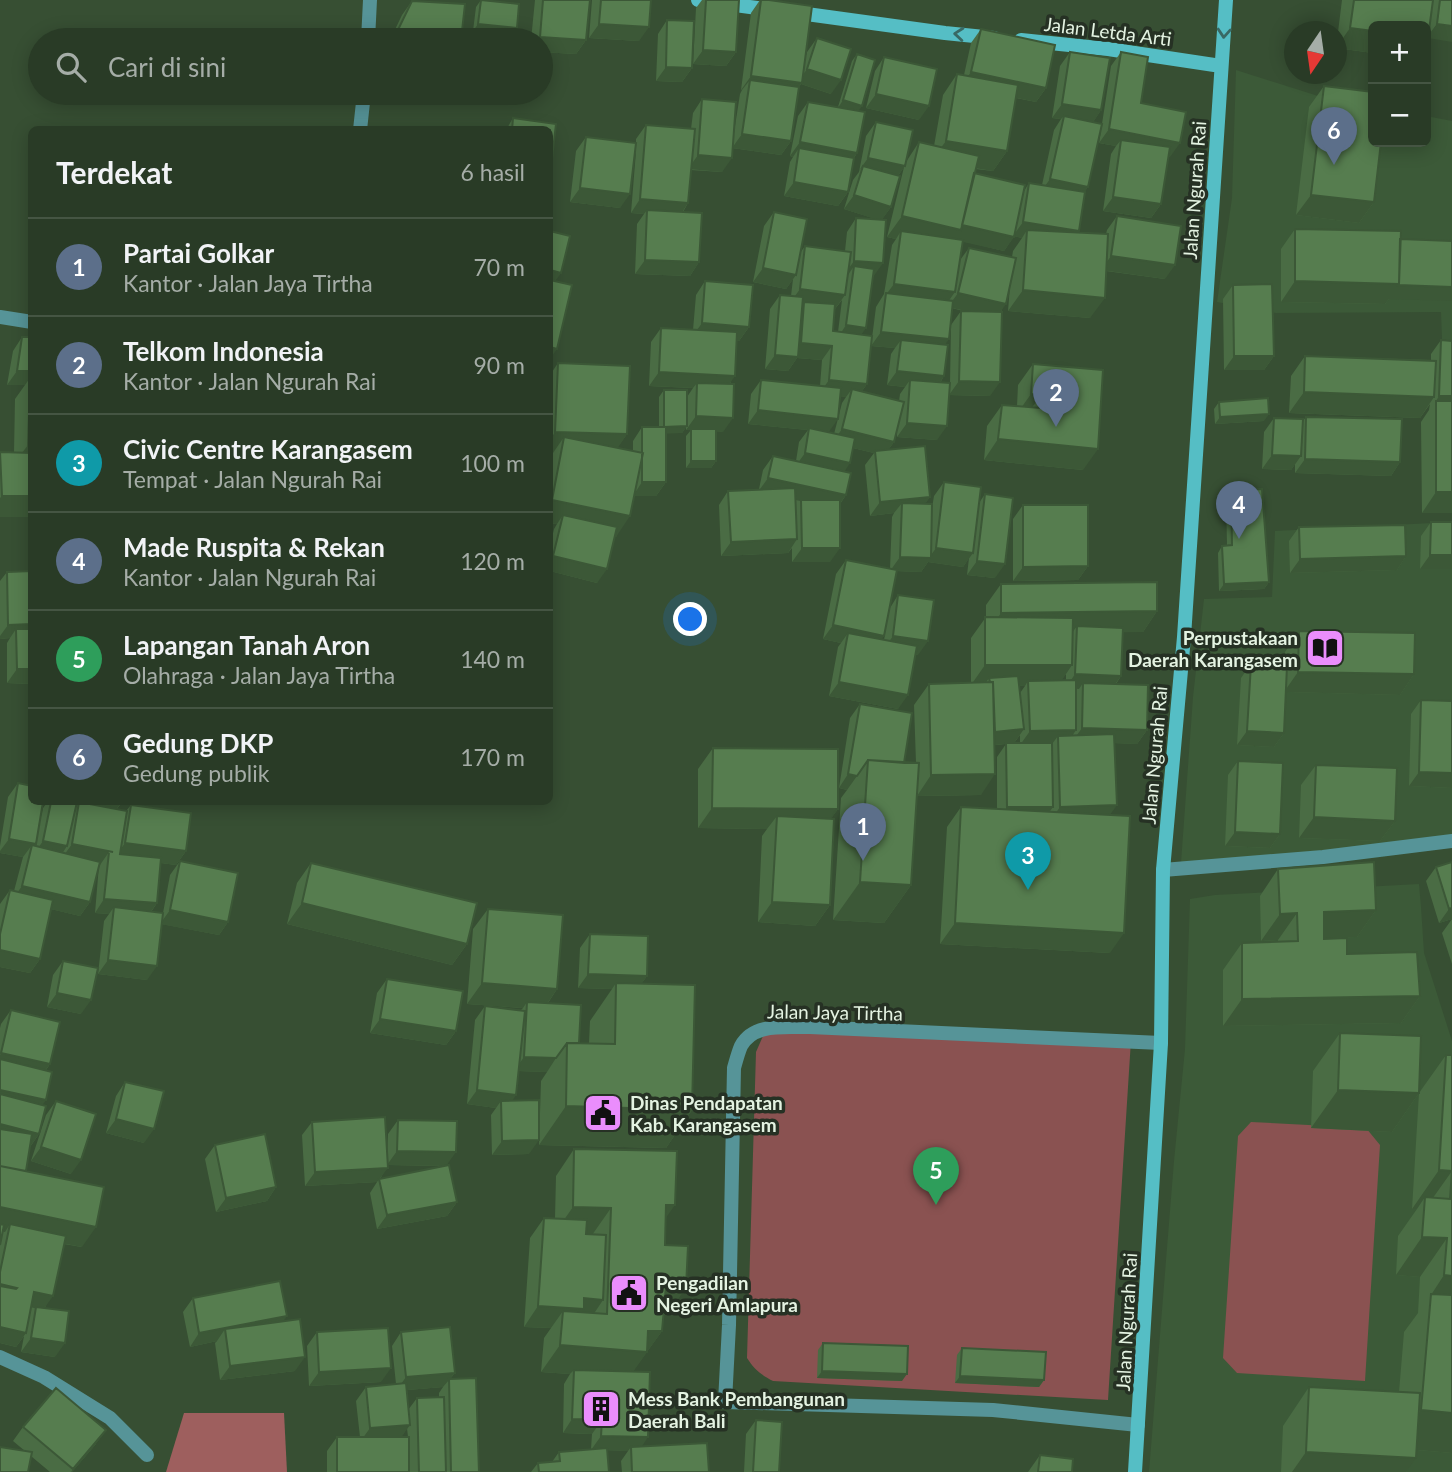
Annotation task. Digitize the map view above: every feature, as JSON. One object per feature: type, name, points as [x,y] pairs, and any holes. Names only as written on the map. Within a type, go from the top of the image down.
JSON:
[{"type":"street","points":[[369,28],[370,0]]},
{"type":"street","name":"Jalan Letda Arti","points":[[698,0],[945,33],[1108,49],[1221,66]]},
{"type":"street","name":"Jalan Ngurah Rai","points":[[1135,1472],[1161,1043],[1163,870],[1184,637],[1226,0]]},
{"type":"street","points":[[360,126],[363,105]]},
{"type":"street","points":[[0,317],[28,321]]},
{"type":"street","points":[[1163,870],[1323,857],[1452,841]]},
{"type":"street","name":"Jalan Jaya Tirtha","points":[[1138,1425],[993,1410],[725,1402],[734,1068],[741,1046],[760,1029],[810,1027],[1161,1043]]},
{"type":"street","points":[[0,1357],[44,1377],[110,1418],[147,1455]]},
{"type":"shaded area","points":[[1236,70],[1334,101],[1368,137],[1368,147],[1431,147],[1431,117],[1452,121],[1452,341],[1442,339],[1441,312],[1276,313],[1217,302],[1232,198]]},
{"type":"shaded area","name":"Perpustakaan Daerah Karangasem","points":[[1452,522],[1452,835],[1291,856],[1181,863],[1193,697],[1204,599],[1272,597],[1275,531]]},
{"type":"shaded area","points":[[1419,884],[1424,953],[1452,1041],[1452,1472],[1149,1472],[1185,1049],[1190,899],[1215,895]]},
{"type":"shaded area","points":[[772,1027],[1131,1040],[1108,1400],[773,1381],[755,1369],[747,1358],[756,1052],[763,1036]]},
{"type":"shaded area","points":[[1251,1122],[1366,1128],[1380,1145],[1365,1381],[1237,1373],[1223,1358],[1238,1136]]},
{"type":"shaded area","points":[[184,1413],[284,1413],[287,1472],[166,1472]]},
{"type":"building","points":[[481,0],[519,4],[517,28],[478,24]]},
{"type":"building","points":[[543,0],[590,0],[586,40],[553,38],[553,28],[541,28]]},
{"type":"building","points":[[601,0],[651,0],[649,27],[599,24]]},
{"type":"building","points":[[706,0],[739,0],[736,52],[703,50]]},
{"type":"building","points":[[761,0],[812,6],[802,83],[751,76]]},
{"type":"building","points":[[1354,0],[1433,0],[1430,21],[1368,21],[1368,30],[1350,28]]},
{"type":"building","points":[[1440,0],[1452,0],[1452,26],[1437,24]]},
{"type":"building","points":[[412,1],[465,4],[462,28],[399,28]]},
{"type":"building","points":[[667,20],[694,21],[692,68],[666,67]]},
{"type":"building","points":[[981,29],[1055,45],[1046,88],[971,72]]},
{"type":"building","points":[[817,38],[851,49],[841,80],[807,69]]},
{"type":"building","points":[[1070,52],[1110,58],[1101,110],[1062,104]]},
{"type":"building","points":[[1121,52],[1148,57],[1141,103],[1186,112],[1180,143],[1109,129]]},
{"type":"building","points":[[857,54],[875,60],[862,106],[843,100]]},
{"type":"building","points":[[884,57],[937,69],[929,106],[876,94]]},
{"type":"building","points":[[957,74],[1018,85],[1007,151],[946,141]]},
{"type":"building","points":[[750,80],[799,87],[791,141],[742,134]]},
{"type":"building","points":[[1324,86],[1368,91],[1368,147],[1380,147],[1374,202],[1311,195]]},
{"type":"building","points":[[702,99],[736,102],[732,158],[698,155]]},
{"type":"building","points":[[808,102],[865,112],[857,153],[800,142]]},
{"type":"building","points":[[1064,116],[1102,124],[1088,187],[1050,179]]},
{"type":"building","points":[[513,118],[556,124],[553,150],[553,126],[512,126]]},
{"type":"building","points":[[876,122],[913,130],[905,166],[868,158]]},
{"type":"building","points":[[646,125],[695,129],[688,203],[640,199]]},
{"type":"building","points":[[586,137],[636,143],[630,194],[580,188]]},
{"type":"building","points":[[1121,140],[1170,147],[1161,204],[1113,197]]},
{"type":"building","points":[[919,142],[979,156],[961,230],[902,216]]},
{"type":"building","points":[[799,148],[854,158],[848,192],[794,182]]},
{"type":"building","points":[[863,166],[900,176],[891,207],[854,195]]},
{"type":"building","points":[[974,173],[1025,185],[1014,237],[962,225]]},
{"type":"building","points":[[1029,183],[1085,192],[1079,231],[1023,222]]},
{"type":"building","points":[[647,210],[702,213],[699,262],[645,260]]},
{"type":"building","points":[[774,212],[807,219],[796,275],[763,268]]},
{"type":"building","points":[[1117,216],[1181,226],[1175,265],[1111,256]]},
{"type":"building","points":[[856,218],[886,220],[883,263],[854,261]]},
{"type":"building","points":[[1295,229],[1401,231],[1399,284],[1295,281]]},
{"type":"building","points":[[1027,230],[1108,234],[1105,298],[1023,290]]},
{"type":"building","points":[[901,231],[963,240],[955,292],[894,284]]},
{"type":"building","points":[[553,232],[570,236],[561,273],[553,271]]},
{"type":"building","points":[[1400,239],[1452,241],[1452,287],[1398,285]]},
{"type":"building","points":[[805,246],[851,252],[845,295],[800,289]]},
{"type":"building","points":[[969,248],[1016,258],[1006,304],[958,293]]},
{"type":"building","points":[[854,266],[874,269],[866,328],[846,325]]},
{"type":"building","points":[[553,281],[572,285],[557,349],[553,348]]},
{"type":"building","points":[[705,281],[753,285],[749,327],[702,323]]},
{"type":"building","points":[[1272,284],[1274,356],[1234,356],[1233,285]]},
{"type":"building","points":[[886,293],[953,301],[949,339],[881,332]]},
{"type":"building","points":[[780,295],[803,297],[798,357],[775,355]]},
{"type":"building","points":[[804,302],[835,304],[833,331],[872,336],[867,384],[829,380],[832,346],[801,343]]},
{"type":"building","points":[[961,311],[1002,312],[1000,382],[959,381]]},
{"type":"building","points":[[661,328],[737,332],[735,376],[659,372]]},
{"type":"building","points":[[22,337],[28,337],[28,371],[17,371]]},
{"type":"building","points":[[901,340],[948,345],[944,376],[897,371]]},
{"type":"building","points":[[1441,340],[1452,341],[1452,396],[1439,396]]},
{"type":"building","points":[[1305,356],[1436,361],[1434,397],[1304,392]]},
{"type":"building","points":[[558,363],[630,366],[627,434],[555,432]]},
{"type":"building","points":[[1033,364],[1103,370],[1098,449],[998,439],[1002,405],[1040,408],[1041,395],[1031,394]]},
{"type":"building","points":[[761,380],[841,388],[838,419],[758,410]]},
{"type":"building","points":[[910,380],[950,383],[947,426],[907,423]]},
{"type":"building","points":[[697,383],[734,384],[733,418],[696,416]]},
{"type":"building","points":[[852,389],[904,402],[894,442],[842,429]]},
{"type":"building","points":[[664,390],[687,390],[687,426],[664,427]]},
{"type":"building","points":[[1268,398],[1269,414],[1220,417],[1219,402]]},
{"type":"building","points":[[1436,401],[1452,401],[1452,492],[1436,492]]},
{"type":"building","points":[[1306,417],[1402,419],[1400,462],[1305,459]]},
{"type":"building","points":[[1274,418],[1303,419],[1301,456],[1272,455]]},
{"type":"building","points":[[642,427],[666,427],[666,482],[642,482]]},
{"type":"building","points":[[809,428],[855,438],[850,463],[805,453]]},
{"type":"building","points":[[691,429],[716,429],[716,461],[691,461]]},
{"type":"building","points":[[564,437],[643,453],[630,516],[553,500]]},
{"type":"building","points":[[925,446],[930,497],[880,502],[875,451]]},
{"type":"building","points":[[0,452],[28,453],[28,496],[2,496]]},
{"type":"building","points":[[773,456],[851,473],[846,495],[768,478]]},
{"type":"building","points":[[944,482],[981,487],[973,553],[936,548]]},
{"type":"building","points":[[795,488],[797,539],[731,542],[728,491]]},
{"type":"building","points":[[1262,489],[1269,582],[1224,584],[1222,546],[1232,545],[1231,490]]},
{"type":"building","points":[[985,494],[1013,498],[1005,564],[977,561]]},
{"type":"building","points":[[801,500],[840,500],[840,548],[802,548]]},
{"type":"building","points":[[902,503],[932,504],[931,558],[900,557]]},
{"type":"building","points":[[1023,505],[1088,505],[1088,566],[1023,567]]},
{"type":"building","points":[[563,515],[617,527],[607,569],[553,556]]},
{"type":"building","points":[[1431,522],[1452,522],[1452,555],[1430,555]]},
{"type":"building","points":[[1405,525],[1406,556],[1300,559],[1299,527]]},
{"type":"building","points":[[846,560],[897,570],[884,636],[833,625]]},
{"type":"building","points":[[28,571],[28,624],[8,625],[7,572]]},
{"type":"building","points":[[1157,582],[1157,611],[1001,613],[1001,584]]},
{"type":"building","points":[[898,595],[934,600],[928,641],[893,636]]},
{"type":"building","points":[[985,617],[1073,618],[1072,665],[985,665]]},
{"type":"building","points":[[1077,626],[1123,628],[1121,676],[1075,674]]},
{"type":"building","points":[[16,629],[28,629],[28,669],[17,669]]},
{"type":"building","points":[[1299,631],[1415,633],[1414,674],[1298,672]]},
{"type":"building","points":[[848,633],[917,646],[908,695],[839,682]]},
{"type":"building","points":[[1251,664],[1287,666],[1284,733],[1247,731]]},
{"type":"building","points":[[1018,676],[1024,729],[995,732],[993,682],[990,682],[989,678]]},
{"type":"building","points":[[1076,680],[1076,730],[1030,731],[1028,681]]},
{"type":"building","points":[[993,682],[995,774],[931,775],[929,684]]},
{"type":"building","points":[[1083,683],[1148,685],[1147,730],[1082,728]]},
{"type":"building","points":[[1421,700],[1452,701],[1452,773],[1419,772]]},
{"type":"building","points":[[860,704],[912,713],[904,763],[868,760],[857,776],[848,774]]},
{"type":"building","points":[[1114,734],[1117,805],[1060,807],[1058,736]]},
{"type":"building","points":[[1006,743],[1052,743],[1053,807],[1007,807]]},
{"type":"building","points":[[713,748],[838,749],[838,809],[712,808]]},
{"type":"building","points":[[868,760],[919,763],[911,885],[860,882]]},
{"type":"building","points":[[1238,761],[1283,763],[1280,834],[1235,832]]},
{"type":"building","points":[[1316,765],[1397,768],[1395,821],[1314,817]]},
{"type":"building","points":[[18,783],[28,785],[28,805],[42,805],[36,844],[9,839]]},
{"type":"building","points":[[50,805],[76,805],[67,846],[43,841]]},
{"type":"building","points":[[78,805],[127,811],[120,854],[161,858],[157,903],[104,899],[109,852],[113,852],[72,844]]},
{"type":"building","points":[[131,805],[191,813],[186,851],[125,843]]},
{"type":"building","points":[[961,807],[1130,816],[1124,933],[955,923]]},
{"type":"building","points":[[777,816],[834,819],[830,905],[772,902]]},
{"type":"building","points":[[32,845],[100,862],[90,902],[22,886]]},
{"type":"building","points":[[180,861],[238,873],[228,922],[170,910]]},
{"type":"building","points":[[1374,862],[1376,910],[1324,912],[1324,939],[1347,938],[1347,954],[1417,952],[1420,996],[1242,999],[1242,943],[1298,941],[1297,913],[1280,914],[1278,869]]},
{"type":"building","points":[[1452,862],[1452,908],[1449,909],[1436,867]]},
{"type":"building","points":[[311,863],[477,903],[467,944],[302,903]]},
{"type":"building","points":[[10,890],[53,900],[40,959],[0,950],[0,934]]},
{"type":"building","points":[[114,907],[163,913],[157,966],[108,960]]},
{"type":"building","points":[[488,909],[563,915],[557,989],[482,983]]},
{"type":"building","points":[[590,934],[648,936],[647,976],[588,974]]},
{"type":"building","points":[[63,961],[98,968],[91,1000],[57,993]]},
{"type":"building","points":[[387,979],[463,991],[456,1031],[380,1019]]},
{"type":"building","points":[[616,983],[695,985],[692,1110],[566,1106],[567,1043],[615,1044]]},
{"type":"building","points":[[527,1002],[581,1005],[579,1043],[567,1043],[556,1058],[524,1057]]},
{"type":"building","points":[[485,1006],[525,1011],[516,1095],[477,1090]]},
{"type":"building","points":[[11,1010],[60,1022],[50,1064],[1,1053]]},
{"type":"building","points":[[1340,1033],[1421,1036],[1419,1093],[1338,1090]]},
{"type":"building","points":[[1446,1055],[1452,1055],[1452,1171],[1439,1170]]},
{"type":"building","points":[[0,1059],[52,1072],[46,1100],[0,1090]]},
{"type":"building","points":[[125,1082],[164,1091],[154,1129],[116,1119]]},
{"type":"building","points":[[0,1094],[46,1106],[39,1134],[0,1124]]},
{"type":"building","points":[[539,1100],[539,1140],[502,1141],[501,1101]]},
{"type":"building","points":[[56,1101],[96,1114],[81,1160],[41,1147]]},
{"type":"building","points":[[385,1117],[388,1168],[315,1172],[312,1122]]},
{"type":"building","points":[[398,1120],[457,1121],[456,1152],[397,1151]]},
{"type":"building","points":[[0,1129],[32,1134],[26,1171],[0,1166]]},
{"type":"building","points":[[265,1134],[276,1187],[226,1198],[215,1145]]},
{"type":"building","name":"Pengadilan Negeri Amlapura","points":[[574,1149],[677,1151],[675,1205],[666,1205],[665,1245],[688,1246],[686,1288],[666,1286],[662,1331],[648,1331],[647,1352],[560,1345],[563,1311],[607,1314],[611,1208],[573,1207]]},
{"type":"building","points":[[449,1165],[457,1202],[387,1215],[379,1179]]},
{"type":"building","points":[[0,1166],[104,1187],[96,1227],[0,1207]]},
{"type":"building","points":[[1452,1171],[1452,1276],[1444,1275],[1447,1238],[1422,1237],[1425,1197],[1450,1199]]},
{"type":"building","points":[[544,1218],[587,1220],[586,1234],[606,1235],[603,1300],[584,1298],[584,1309],[538,1306]]},
{"type":"building","points":[[0,1224],[4,1225],[0,1245]]},
{"type":"building","points":[[10,1224],[66,1236],[53,1296],[34,1292],[26,1333],[0,1327],[0,1286],[17,1288],[0,1284]]},
{"type":"building","points":[[280,1281],[287,1316],[199,1333],[193,1298]]},
{"type":"building","points":[[1431,1294],[1452,1295],[1452,1413],[1421,1410]]},
{"type":"building","points":[[36,1307],[69,1311],[65,1343],[31,1338]]},
{"type":"building","points":[[300,1319],[305,1357],[230,1366],[225,1329]]},
{"type":"building","points":[[450,1327],[455,1373],[406,1377],[401,1332]]},
{"type":"building","points":[[388,1328],[391,1368],[319,1372],[317,1332]]},
{"type":"building","points":[[823,1343],[908,1346],[907,1374],[822,1371]]},
{"type":"building","points":[[962,1348],[1046,1352],[1044,1380],[960,1376]]},
{"type":"building","name":"Mess Bank Pembangunan Daerah Bali","points":[[574,1370],[650,1372],[648,1437],[601,1436],[602,1420],[572,1419]]},
{"type":"building","points":[[476,1378],[479,1472],[451,1472],[449,1379]]},
{"type":"building","points":[[406,1383],[410,1425],[370,1428],[366,1387]]},
{"type":"building","points":[[1309,1387],[1420,1393],[1416,1458],[1306,1452]]},
{"type":"building","points":[[56,1388],[106,1430],[73,1469],[23,1427]]},
{"type":"building","points":[[444,1397],[446,1472],[419,1472],[417,1398]]},
{"type":"building","points":[[756,1420],[782,1422],[779,1472],[753,1472]]},
{"type":"building","points":[[337,1437],[409,1437],[409,1472],[337,1472]]},
{"type":"building","points":[[707,1443],[709,1472],[632,1472],[631,1447]]},
{"type":"building","points":[[0,1447],[32,1452],[28,1472],[0,1472]]},
{"type":"building","points":[[607,1448],[609,1472],[539,1472],[538,1463],[560,1461],[559,1452]]},
{"type":"building","points":[[1040,1455],[1073,1459],[1072,1472],[1038,1472]]},
{"type":"place","name":"Gedung DKP","points":[[1334,165]]},
{"type":"place","name":"Telkom Indonesia","points":[[1056,427]]},
{"type":"place","name":"Made Ruspita & Rekan","points":[[1239,539]]},
{"type":"place","name":"Perpustakaan Daerah Karangasem","points":[[1325,648]]},
{"type":"place","name":"Partai Golkar","points":[[863,861]]},
{"type":"place","name":"Civic Centre Karangasem","points":[[1028,890]]},
{"type":"place","name":"Dinas Pendapatan Kab. Karangasem","points":[[603,1113]]},
{"type":"place","name":"Lapangan Tanah Aron","points":[[936,1205]]},
{"type":"place","name":"Pengadilan Negeri Amlapura","points":[[629,1293]]},
{"type":"place","name":"Mess Bank Pembangunan Daerah Bali","points":[[601,1409]]}]
